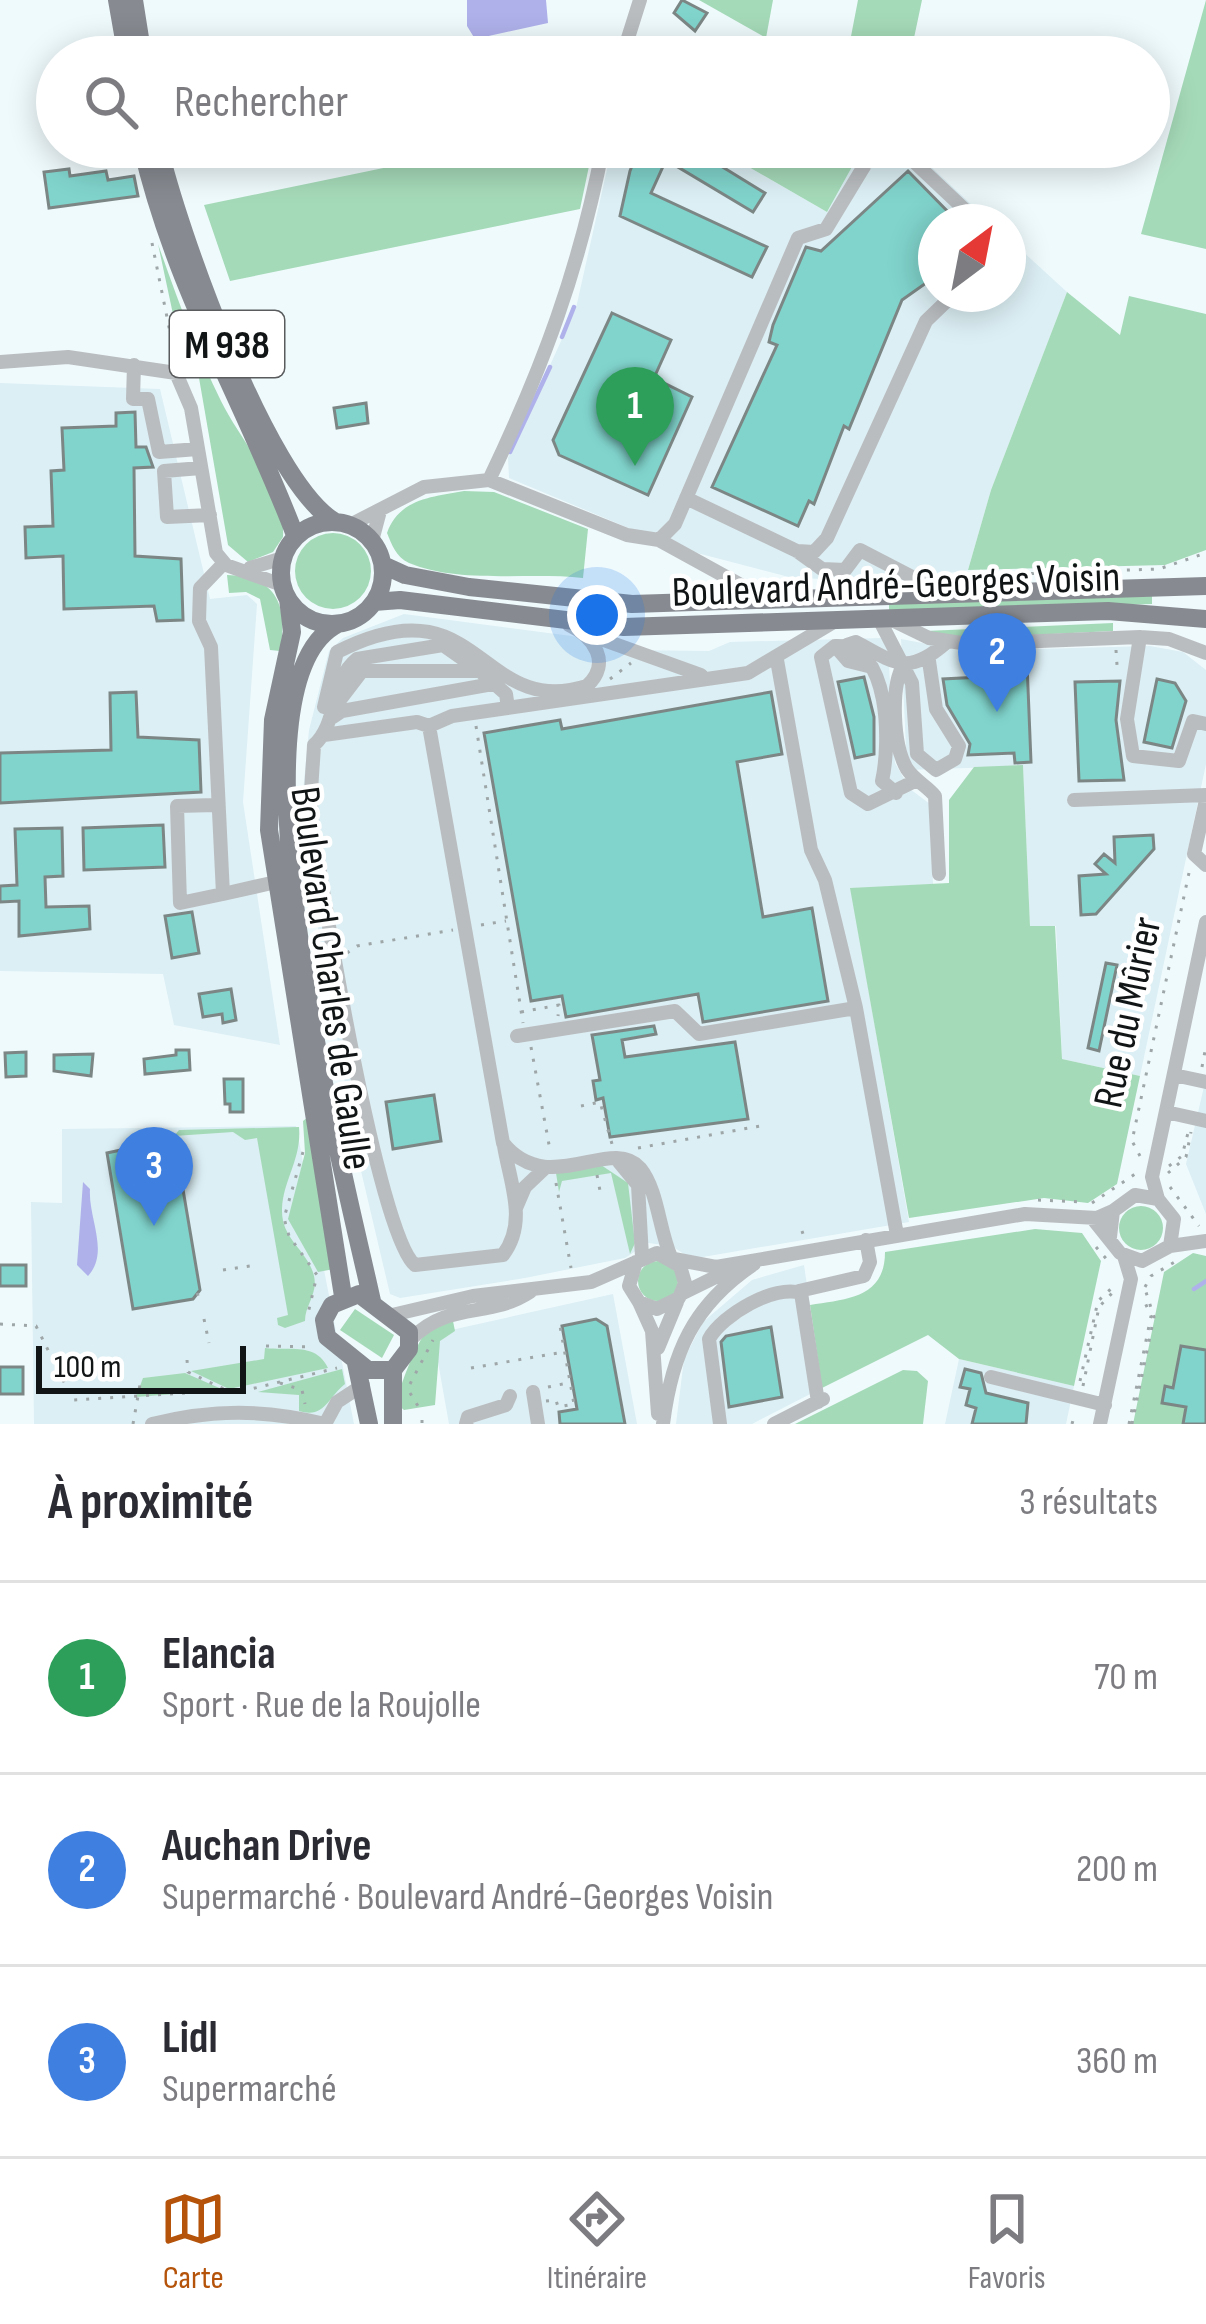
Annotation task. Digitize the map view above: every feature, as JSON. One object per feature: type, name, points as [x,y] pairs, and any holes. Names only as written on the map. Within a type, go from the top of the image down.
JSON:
[{"type":"main road","points":[[118,0],[124,36]]},
{"type":"main road","points":[[134,0],[140,36]]},
{"type":"main road","name":"M 938","points":[[148,168],[184,290],[274,476],[295,535]]},
{"type":"main road","name":"M 938","points":[[164,168],[210,308],[287,464],[309,501],[342,523]]},
{"type":"main road","points":[[342,523],[372,541],[382,565],[374,602],[338,624],[309,619],[285,592],[283,558],[295,535],[342,523]]},
{"type":"main road","name":"Boulevard André-Georges Voisin","points":[[382,565],[405,575],[555,598],[632,604],[768,600],[948,585],[1206,586]]},
{"type":"main road","name":"Boulevard Charles de Gaulle","points":[[285,592],[292,632],[268,762],[276,883],[343,1296]]},
{"type":"main road","name":"Boulevard André-Georges Voisin","points":[[374,602],[400,600],[567,624],[832,623],[1108,611],[1206,619]]},
{"type":"main road","name":"Boulevard Charles de Gaulle","points":[[338,624],[315,639],[302,665],[289,723],[284,807],[335,1144],[372,1301]]},
{"type":"main road","points":[[369,1424],[363,1384],[324,1329],[327,1312],[343,1296],[358,1294],[372,1301],[392,1315],[411,1339],[388,1386],[393,1424]]},
{"type":"main road","points":[[350,1366],[393,1370]]},
{"type":"street","points":[[629,36],[640,0]]},
{"type":"street","points":[[489,480],[556,333],[583,250],[599,168]]},
{"type":"street","points":[[659,540],[675,524],[798,238],[826,229],[865,168]]},
{"type":"street","points":[[921,168],[959,204]]},
{"type":"street","points":[[797,551],[814,551],[826,538],[926,321],[935,312]]},
{"type":"street","points":[[0,362],[68,357],[173,372],[185,385],[216,553],[224,563],[285,592]]},
{"type":"street","points":[[134,364],[133,399],[148,399],[159,452],[198,449]]},
{"type":"street","points":[[201,468],[164,471],[167,517],[210,514]]},
{"type":"street","points":[[342,523],[380,511],[424,488],[489,480],[627,535],[659,540],[768,600]]},
{"type":"street","points":[[686,498],[834,573],[845,570],[860,550],[948,585]]},
{"type":"street","points":[[372,541],[380,511]]},
{"type":"street","points":[[675,524],[684,549],[698,562]]},
{"type":"street","points":[[244,569],[283,558]]},
{"type":"street","points":[[223,894],[211,647],[200,621],[200,588],[224,563]]},
{"type":"street","points":[[886,620],[946,642],[1140,637],[1168,639],[1206,653]]},
{"type":"street","points":[[886,620],[912,683],[915,748],[920,760],[936,770],[955,759],[959,746],[936,709],[928,661]]},
{"type":"street","points":[[328,721],[429,726],[452,716],[748,673],[832,623]]},
{"type":"street","points":[[567,624],[709,678]]},
{"type":"street","points":[[328,721],[331,664],[337,652],[357,642],[428,629],[471,647],[502,682],[508,708]]},
{"type":"street","points":[[328,721],[340,679],[357,659],[443,645],[502,682],[547,693],[587,686],[600,664],[587,634]]},
{"type":"street","points":[[1140,637],[1128,707],[1130,752],[1141,761],[1179,761],[1192,722],[1206,724]]},
{"type":"street","points":[[917,780],[868,805],[851,793],[838,748],[836,706],[821,661],[825,651],[856,642],[904,664],[928,661],[946,642]]},
{"type":"street","points":[[841,646],[872,667],[878,677],[888,755],[881,781],[896,794]]},
{"type":"street","points":[[776,660],[811,850],[825,880],[856,1007],[897,1235]]},
{"type":"street","points":[[904,664],[896,681],[899,744],[908,770],[935,796],[939,874]]},
{"type":"street","points":[[429,726],[516,1208],[513,1242],[503,1255],[424,1269],[401,1252],[366,1119],[311,814],[314,746],[351,680],[362,671],[480,671]]},
{"type":"street","points":[[328,721],[342,711],[502,682]]},
{"type":"street","points":[[1074,800],[1206,797],[1200,860]]},
{"type":"street","points":[[216,805],[177,806],[180,903],[276,883]]},
{"type":"street","name":"Rue du Mûrier","points":[[1158,1198],[1153,1173],[1202,961],[1206,922]]},
{"type":"street","points":[[521,1035],[675,1011],[699,1034],[856,1007]]},
{"type":"street","points":[[1174,1075],[1203,1081]]},
{"type":"street","points":[[1166,1112],[1199,1119]]},
{"type":"street","points":[[503,1143],[517,1161],[544,1169],[626,1159],[643,1172],[672,1258],[684,1275],[656,1365]]},
{"type":"street","points":[[608,1161],[625,1165],[638,1185],[639,1260],[629,1276],[650,1321],[661,1424]]},
{"type":"street","points":[[516,1208],[526,1187],[544,1169]]},
{"type":"street","name":"Rue du Mûrier","points":[[1135,1196],[1153,1173]]},
{"type":"street","points":[[591,1282],[639,1260],[672,1258],[702,1268],[1025,1214],[1089,1217],[1113,1211],[1135,1196],[1158,1198],[1175,1224],[1200,1240]]},
{"type":"street","points":[[1113,1211],[1110,1237],[1127,1282]]},
{"type":"street","points":[[1089,1217],[1110,1237]]},
{"type":"street","points":[[1170,1246],[1175,1224]]},
{"type":"street","points":[[720,1424],[709,1347],[714,1330],[769,1294],[864,1276],[870,1262],[866,1240]]},
{"type":"street","points":[[1100,1424],[1127,1282],[1170,1246],[1200,1240]]},
{"type":"street","points":[[392,1315],[473,1296],[591,1282],[613,1284],[657,1309],[763,1259]]},
{"type":"street","points":[[661,1424],[671,1367],[690,1326],[714,1295],[763,1259]]},
{"type":"street","points":[[1117,1264],[1147,1261]]},
{"type":"street","points":[[775,1424],[822,1400],[799,1291]]},
{"type":"street","points":[[411,1339],[430,1320],[518,1300],[530,1292]]},
{"type":"street","points":[[991,1377],[1105,1405]]},
{"type":"street","points":[[157,1423],[221,1411],[325,1424],[337,1402],[363,1384]]},
{"type":"street","points":[[538,1394],[538,1424]]},
{"type":"street","points":[[466,1424],[468,1417],[506,1405],[511,1396]]},
{"type":"path","points":[[148,222],[176,360],[173,372]]},
{"type":"path","name":"Boulevard André-Georges Voisin","points":[[948,585],[1159,569],[1206,553]]},
{"type":"path","points":[[1116,642],[1117,665]]},
{"type":"path","points":[[601,685],[637,658]]},
{"type":"path","points":[[474,726],[520,1001],[521,1035]]},
{"type":"path","points":[[464,738],[475,736]]},
{"type":"path","points":[[469,770],[481,768]]},
{"type":"path","points":[[475,802],[495,796]]},
{"type":"path","points":[[482,836],[492,835]]},
{"type":"path","name":"Rue du Mûrier","points":[[1200,860],[1132,1141],[1200,1240]]},
{"type":"path","points":[[487,868],[497,866]]},
{"type":"path","points":[[493,901],[502,898]]},
{"type":"path","points":[[345,954],[357,946],[465,928],[514,913]]},
{"type":"path","points":[[500,936],[508,934]]},
{"type":"path","points":[[505,969],[514,967]]},
{"type":"path","points":[[557,997],[557,1024],[562,1032]]},
{"type":"path","points":[[512,1002],[520,1001]]},
{"type":"path","points":[[521,1012],[559,1005]]},
{"type":"path","name":"Rue du Mûrier","points":[[1203,1081],[1206,1046]]},
{"type":"path","points":[[581,1106],[601,1102],[609,1142],[626,1150],[760,1126]]},
{"type":"path","name":"Rue du Mûrier","points":[[1153,1173],[1184,1154],[1199,1119]]},
{"type":"path","name":"Boulevard Charles de Gaulle","points":[[302,1136],[303,1156],[284,1218],[289,1236],[317,1275],[307,1320]]},
{"type":"path","points":[[1071,1424],[1101,1302],[1200,1240],[1204,1229],[1153,1173],[1090,1204],[1084,1230],[1117,1264]]},
{"type":"path","points":[[223,1270],[250,1266]]},
{"type":"path","points":[[1127,1282],[1150,1316],[1130,1424]]},
{"type":"path","points":[[197,1293],[202,1301]]},
{"type":"path","points":[[204,1319],[208,1343]]},
{"type":"path","points":[[0,1324],[36,1326],[73,1400],[227,1391],[350,1366]]},
{"type":"path","points":[[538,1394],[574,1404],[560,1326]]},
{"type":"path","points":[[418,1406],[409,1389],[430,1352],[432,1330]]},
{"type":"path","points":[[266,1346],[312,1347]]},
{"type":"path","points":[[471,1368],[565,1352]]},
{"type":"path","points":[[187,1360],[188,1372],[227,1391]]},
{"type":"path","points":[[134,1424],[134,1399],[141,1378]]},
{"type":"path","points":[[279,1382],[302,1390],[306,1400],[300,1418]]},
{"type":"path","points":[[538,1394],[570,1382]]},
{"type":"shaded area","points":[[607,168],[751,168],[827,212],[851,168],[932,168],[971,204],[918,204],[918,312],[1026,312],[1026,254],[1067,292],[991,490],[968,570],[894,581],[793,578],[674,547],[509,478],[508,458],[576,308]]},
{"type":"shaded area","points":[[0,383],[160,389],[210,599],[247,595],[257,604],[243,802],[280,1045],[174,1025],[163,974],[0,971]]},
{"type":"shaded area","points":[[404,614],[602,640],[625,650],[709,651],[730,642],[882,638],[888,649],[895,763],[910,789],[930,804],[933,884],[851,889],[909,1222],[691,1259],[672,1246],[648,1243],[625,1258],[525,1278],[400,1298],[390,1294],[357,1154],[329,989],[336,987],[330,957],[323,958],[303,840],[302,802],[309,730],[329,651],[343,638]]},
{"type":"shaded area","points":[[901,639],[965,651],[1150,646],[1183,652],[1206,670],[1206,764],[1140,1076],[1062,1059],[1056,926],[1030,927],[1023,766],[907,770]]},
{"type":"shaded area","points":[[1206,1078],[1206,1214],[1186,1164]]},
{"type":"shaded area","points":[[296,1126],[354,1424],[34,1424],[31,1202],[62,1203],[62,1129]]},
{"type":"shaded area","points":[[804,1265],[822,1388],[752,1424],[676,1424],[684,1359],[703,1322],[752,1280]]},
{"type":"shaded area","points":[[613,1294],[637,1424],[449,1424],[433,1334]]},
{"type":"shaded area","points":[[959,1359],[1074,1386],[1066,1424],[945,1424]]},
{"type":"green space","points":[[699,0],[773,0],[766,36]]},
{"type":"green space","points":[[858,0],[922,0],[914,36],[851,36]]},
{"type":"green space","points":[[1206,0],[1206,249],[1141,234],[1159,168],[1170,168],[1170,130]]},
{"type":"green space","points":[[383,168],[589,168],[580,209],[230,281],[204,205]]},
{"type":"green space","points":[[751,168],[851,168],[827,212]]},
{"type":"green space","points":[[158,244],[212,382],[277,501],[283,537],[273,552],[248,562],[228,545],[199,378],[183,361]]},
{"type":"green space","points":[[1067,292],[1120,335],[1129,296],[1206,314],[1206,550],[1165,565],[968,570],[991,490]]},
{"type":"green space","points":[[464,491],[494,492],[588,529],[583,578],[450,573],[401,557],[387,533],[399,513],[418,502]]},
{"type":"green space","points":[[333,533],[360,544],[371,571],[360,598],[333,609],[306,598],[295,571],[306,544]]},
{"type":"green space","points":[[227,575],[258,581],[276,597],[282,620],[280,651],[270,650],[260,599],[246,592],[229,593]]},
{"type":"green space","points":[[1152,596],[1152,604],[889,612],[889,604]]},
{"type":"green space","points":[[1113,623],[1113,631],[968,638],[925,631]]},
{"type":"green space","points":[[1023,765],[1030,926],[1055,926],[1062,1059],[1140,1076],[1117,1184],[1088,1203],[1044,1198],[909,1218],[850,888],[949,883],[949,800],[974,767]]},
{"type":"green space","points":[[308,1117],[334,1269],[318,1272],[288,1219],[305,1153],[303,1121]]},
{"type":"green space","points":[[299,1127],[298,1149],[283,1198],[283,1220],[315,1282],[305,1321],[285,1328],[278,1325],[277,1318],[288,1315],[257,1138],[245,1140],[233,1132],[174,1136],[179,1130]]},
{"type":"green space","points":[[601,1165],[628,1183],[635,1243],[630,1254],[611,1173],[562,1181],[559,1192],[556,1173]]},
{"type":"green space","points":[[1141,1206],[1156,1213],[1163,1228],[1156,1243],[1141,1250],[1126,1243],[1119,1228],[1126,1213]]},
{"type":"green space","points":[[1035,1229],[1082,1233],[1101,1261],[1074,1386],[959,1359],[928,1335],[822,1388],[810,1305],[850,1298],[871,1287],[883,1267],[885,1252]]},
{"type":"green space","points":[[1193,1253],[1206,1256],[1206,1424],[1133,1424],[1164,1272]]},
{"type":"green space","points":[[658,1261],[672,1267],[678,1281],[672,1295],[658,1301],[644,1295],[638,1281],[644,1267]]},
{"type":"green space","points":[[355,1309],[394,1335],[382,1358],[340,1330]]},
{"type":"green space","points":[[453,1321],[455,1331],[440,1341],[435,1405],[404,1410],[398,1398],[422,1337]]},
{"type":"green space","points":[[265,1348],[309,1351],[328,1368],[229,1389],[191,1371],[264,1359]]},
{"type":"green space","points":[[342,1369],[345,1384],[315,1412],[299,1411],[299,1395],[258,1392]]},
{"type":"green space","points":[[903,1370],[917,1371],[928,1381],[923,1424],[795,1424]]},
{"type":"green space","points":[[185,1373],[224,1390],[136,1397],[143,1378]]},
{"type":"water","points":[[467,0],[546,0],[548,23],[489,36],[473,36],[467,26]]},
{"type":"water","points":[[83,1182],[90,1189],[98,1246],[88,1276],[77,1265]]},
{"type":"building","points":[[682,0],[707,13],[695,31],[674,13]]},
{"type":"building","points":[[662,168],[651,193],[767,247],[752,277],[620,216],[630,171]]},
{"type":"building","points":[[679,168],[724,168],[765,193],[753,212]]},
{"type":"building","points":[[69,169],[70,176],[106,171],[108,180],[134,176],[138,196],[49,208],[44,172]]},
{"type":"building","points":[[908,171],[940,204],[918,204],[918,289],[902,300],[849,429],[844,426],[814,504],[809,501],[798,526],[712,487],[777,345],[769,342],[773,325],[806,247],[821,251]]},
{"type":"building","points":[[612,313],[671,340],[654,378],[692,397],[648,495],[559,455],[553,440]]},
{"type":"building","points":[[366,403],[368,423],[337,428],[334,408]]},
{"type":"building","points":[[135,412],[136,447],[146,447],[153,467],[134,468],[135,556],[181,559],[183,620],[157,621],[154,606],[64,609],[63,556],[26,558],[25,527],[53,526],[51,471],[64,470],[62,428],[116,426],[116,413]]},
{"type":"building","points":[[1027,663],[1031,762],[1015,763],[1014,753],[968,755],[970,744],[947,705],[943,679],[1001,676],[1001,664]]},
{"type":"building","points":[[864,677],[874,717],[874,754],[855,758],[838,682]]},
{"type":"building","points":[[1157,679],[1175,683],[1186,701],[1172,748],[1144,742]]},
{"type":"building","points":[[1120,681],[1116,720],[1124,780],[1079,781],[1075,682]]},
{"type":"building","points":[[136,692],[138,737],[199,740],[201,792],[0,803],[0,753],[111,750],[110,693]]},
{"type":"building","points":[[771,692],[782,754],[737,762],[763,917],[812,908],[828,1001],[703,1022],[698,994],[566,1017],[562,996],[531,1001],[484,733],[560,720],[562,729]]},
{"type":"building","points":[[163,825],[165,867],[84,870],[83,828]]},
{"type":"building","points":[[62,828],[63,876],[45,877],[46,907],[89,906],[90,929],[19,936],[19,901],[0,902],[0,886],[17,885],[15,829]]},
{"type":"building","points":[[1153,835],[1154,849],[1096,914],[1081,915],[1079,876],[1106,874],[1095,864],[1104,854],[1115,863],[1114,837]]},
{"type":"building","points":[[192,912],[199,953],[172,958],[165,916]]},
{"type":"building","points":[[1106,963],[1117,965],[1099,1051],[1088,1048]]},
{"type":"building","points":[[231,989],[236,1020],[223,1023],[222,1014],[203,1017],[199,994]]},
{"type":"building","points":[[654,1026],[656,1034],[622,1040],[625,1057],[735,1042],[748,1119],[610,1137],[603,1098],[596,1100],[593,1081],[600,1080],[592,1035]]},
{"type":"building","points":[[176,1050],[189,1050],[190,1070],[145,1074],[144,1059],[176,1055]]},
{"type":"building","points":[[26,1052],[26,1076],[6,1077],[5,1053]]},
{"type":"building","points":[[93,1054],[91,1076],[54,1071],[54,1055]]},
{"type":"building","points":[[224,1079],[243,1079],[243,1112],[230,1112],[230,1104],[225,1104]]},
{"type":"building","points":[[434,1095],[441,1141],[393,1149],[386,1102]]},
{"type":"building","points":[[130,1148],[132,1161],[177,1154],[200,1290],[193,1299],[133,1309],[107,1153]]},
{"type":"building","points":[[0,1265],[26,1265],[26,1286],[0,1286]]},
{"type":"building","points":[[596,1319],[607,1326],[625,1424],[560,1424],[559,1412],[577,1409],[562,1326]]},
{"type":"building","points":[[771,1327],[782,1397],[729,1407],[721,1342],[726,1336]]},
{"type":"building","points":[[1181,1346],[1206,1350],[1206,1424],[1183,1424],[1186,1407],[1162,1403],[1165,1386],[1173,1388]]},
{"type":"building","points":[[0,1367],[23,1367],[23,1394],[0,1394]]},
{"type":"building","points":[[965,1369],[981,1373],[986,1393],[1028,1403],[1026,1424],[972,1424],[976,1408],[966,1405],[970,1389],[960,1387]]},
{"type":"waterway","points":[[562,337],[574,307]]},
{"type":"waterway","points":[[510,452],[550,367]]},
{"type":"waterway","points":[[1194,1289],[1206,1281]]},
{"type":"place","name":"Elancia","points":[[635,466]]},
{"type":"place","name":"Auchan Drive","points":[[997,712]]},
{"type":"place","name":"Lidl","points":[[154,1226]]}]
